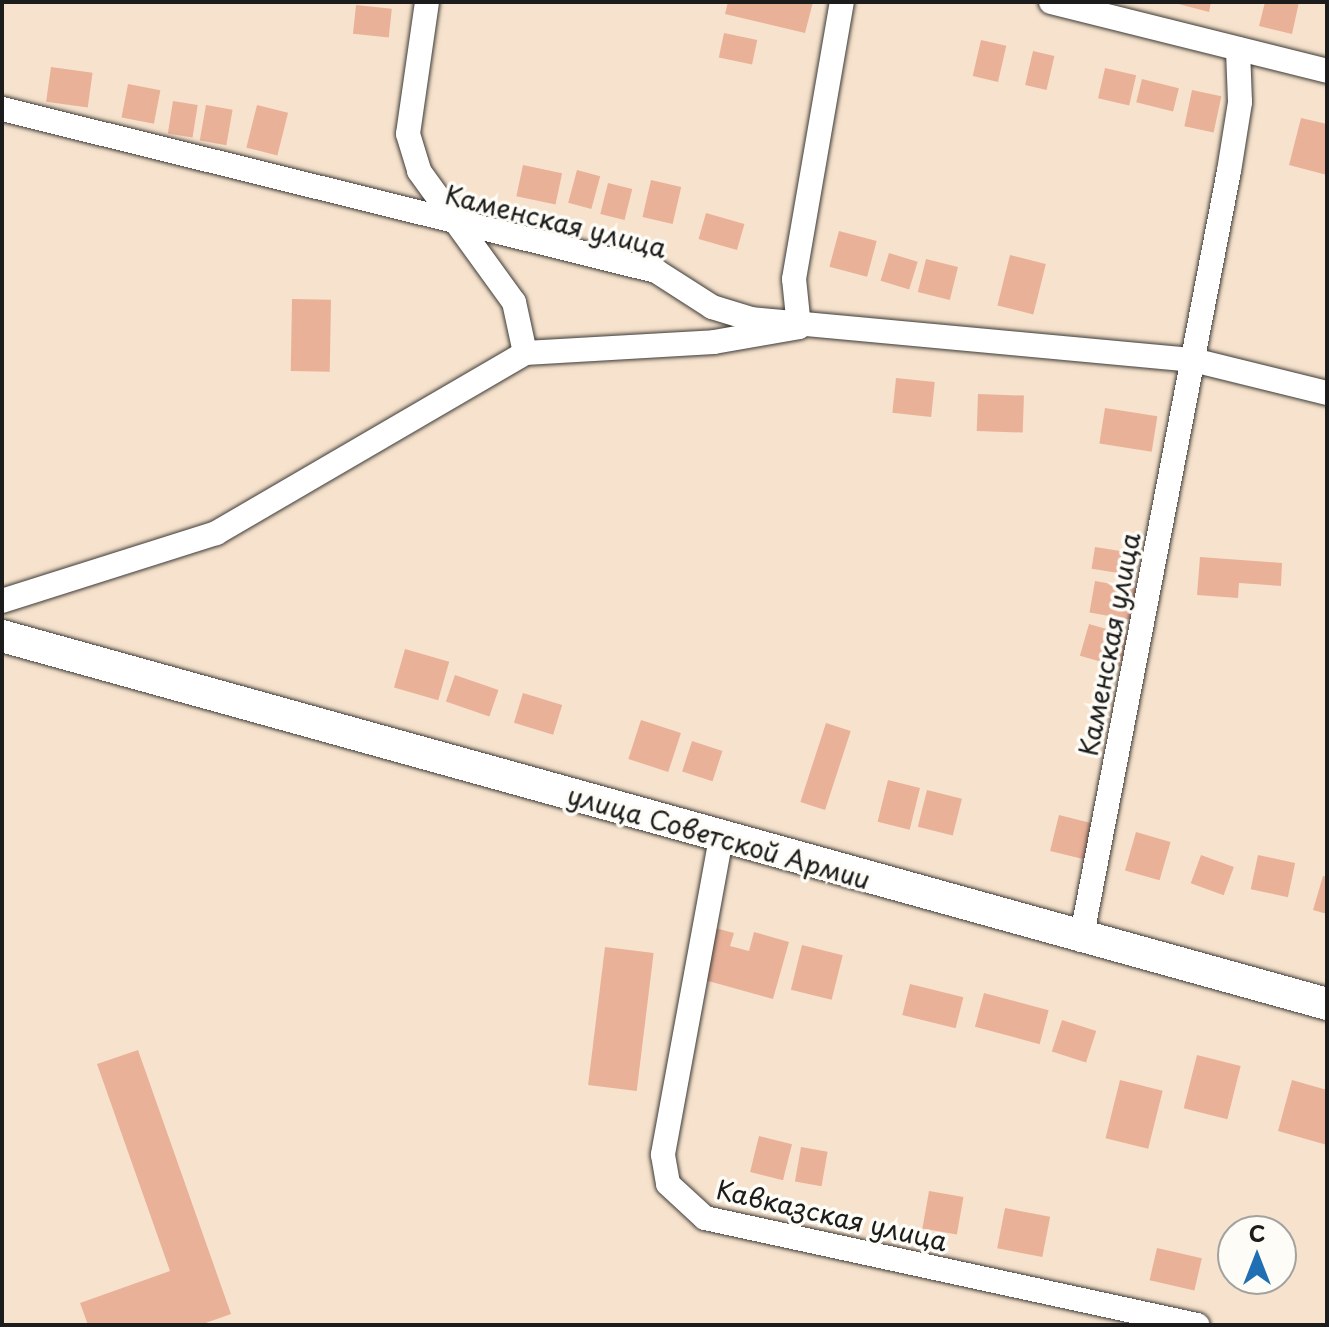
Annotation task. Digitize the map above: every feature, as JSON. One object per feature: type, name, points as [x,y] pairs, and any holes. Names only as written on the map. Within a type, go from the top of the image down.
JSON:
[{"type":"main road","name":"улица Советской Армии","points":[[2,636],[1081,940],[1327,1004]]},
{"type":"street","points":[[427,2],[408,134],[419,171],[455,226],[502,281],[525,353]]},
{"type":"street","points":[[2,601],[216,533],[525,353],[714,342],[799,327],[794,279],[842,2]]},
{"type":"street","points":[[1051,2],[1327,71]]},
{"type":"street","name":"Каменская улица","points":[[1081,940],[1240,102],[1238,49]]},
{"type":"street","name":"Каменская улица","points":[[2,109],[455,226],[656,271],[712,307],[799,327],[1193,360],[1327,393]]},
{"type":"street","name":"Кавказская улица","points":[[721,838],[663,1155],[668,1184],[705,1218],[1197,1325]]},
{"type":"building","points":[[728,2],[813,2],[805,33],[725,14]]},
{"type":"building","points":[[1171,2],[1211,2],[1209,12]]},
{"type":"building","points":[[1265,2],[1299,2],[1292,34],[1259,26]]},
{"type":"building","points":[[356,5],[392,9],[389,38],[353,34]]},
{"type":"building","points":[[724,33],[757,40],[752,65],[719,57]]},
{"type":"building","points":[[981,40],[1006,46],[998,82],[973,76]]},
{"type":"building","points":[[1033,51],[1054,56],[1047,90],[1025,85]]},
{"type":"building","points":[[51,67],[93,73],[88,108],[46,102]]},
{"type":"building","points":[[1105,68],[1136,75],[1129,105],[1098,98]]},
{"type":"building","points":[[1142,79],[1179,88],[1173,111],[1136,102]]},
{"type":"building","points":[[128,84],[160,90],[154,124],[122,117]]},
{"type":"building","points":[[1192,90],[1221,96],[1214,132],[1184,126]]},
{"type":"building","points":[[173,101],[198,105],[193,138],[168,134]]},
{"type":"building","points":[[206,105],[233,110],[226,145],[200,140]]},
{"type":"building","points":[[257,105],[288,113],[277,155],[246,148]]},
{"type":"building","points":[[1301,118],[1327,124],[1327,175],[1289,165]]},
{"type":"building","points":[[523,165],[562,173],[555,205],[516,196]]},
{"type":"building","points":[[577,170],[600,176],[591,209],[568,203]]},
{"type":"building","points":[[651,180],[681,187],[673,224],[642,217]]},
{"type":"building","points":[[608,183],[632,189],[625,220],[600,214]]},
{"type":"building","points":[[706,213],[744,224],[737,250],[699,239]]},
{"type":"building","points":[[839,231],[877,241],[867,277],[829,267]]},
{"type":"building","points":[[889,253],[918,262],[909,290],[881,281]]},
{"type":"building","points":[[1010,255],[1046,264],[1033,314],[997,305]]},
{"type":"building","points":[[926,259],[958,267],[950,300],[918,292]]},
{"type":"building","points":[[292,299],[331,300],[330,372],[291,371]]},
{"type":"building","points":[[896,378],[935,382],[931,417],[892,413]]},
{"type":"building","points":[[978,394],[1024,396],[1023,433],[977,431]]},
{"type":"building","points":[[1105,408],[1157,416],[1152,452],[1099,444]]},
{"type":"building","points":[[1095,547],[1132,553],[1128,575],[1092,569]]},
{"type":"building","points":[[1200,557],[1282,563],[1281,586],[1239,583],[1238,598],[1197,595]]},
{"type":"building","points":[[1095,581],[1140,589],[1135,621],[1089,613]]},
{"type":"building","points":[[1089,624],[1128,635],[1119,667],[1080,656]]},
{"type":"building","points":[[405,649],[449,662],[438,700],[394,687]]},
{"type":"building","points":[[455,675],[498,690],[489,716],[446,701]]},
{"type":"building","points":[[523,693],[562,705],[553,735],[514,723]]},
{"type":"building","points":[[641,720],[681,733],[668,772],[628,759]]},
{"type":"building","points":[[826,723],[851,731],[825,810],[800,802]]},
{"type":"building","points":[[692,741],[722,751],[713,781],[682,771]]},
{"type":"building","points":[[888,780],[920,788],[910,830],[878,822]]},
{"type":"building","points":[[927,790],[962,799],[953,836],[918,827]]},
{"type":"building","points":[[1059,815],[1094,824],[1085,860],[1050,851]]},
{"type":"building","points":[[1136,832],[1171,842],[1160,880],[1125,870]]},
{"type":"building","points":[[1201,855],[1234,867],[1224,895],[1191,883]]},
{"type":"building","points":[[1258,855],[1295,863],[1288,897],[1251,889]]},
{"type":"building","points":[[1323,876],[1327,877],[1327,914],[1313,910]]},
{"type":"building","points":[[715,928],[734,933],[730,946],[749,951],[754,932],[789,942],[773,999],[701,979]]},
{"type":"building","points":[[802,945],[843,955],[832,1000],[791,990]]},
{"type":"building","points":[[605,947],[654,953],[637,1091],[588,1085]]},
{"type":"building","points":[[910,984],[963,997],[956,1028],[902,1015]]},
{"type":"building","points":[[984,993],[1049,1010],[1040,1044],[975,1027]]},
{"type":"building","points":[[1062,1020],[1096,1031],[1086,1063],[1052,1051]]},
{"type":"building","points":[[138,1050],[231,1314],[200,1325],[88,1325],[80,1303],[170,1271],[97,1064]]},
{"type":"building","points":[[1197,1055],[1241,1066],[1227,1119],[1184,1108]]},
{"type":"building","points":[[1120,1080],[1163,1091],[1148,1149],[1105,1138]]},
{"type":"building","points":[[1292,1080],[1327,1090],[1327,1145],[1278,1131]]},
{"type":"building","points":[[759,1136],[792,1144],[783,1180],[750,1172]]},
{"type":"building","points":[[801,1147],[828,1152],[822,1186],[795,1181]]},
{"type":"building","points":[[929,1191],[963,1197],[957,1235],[922,1228]]},
{"type":"building","points":[[1005,1208],[1050,1217],[1042,1257],[997,1248]]},
{"type":"building","points":[[1157,1248],[1202,1258],[1194,1291],[1150,1280]]}]
